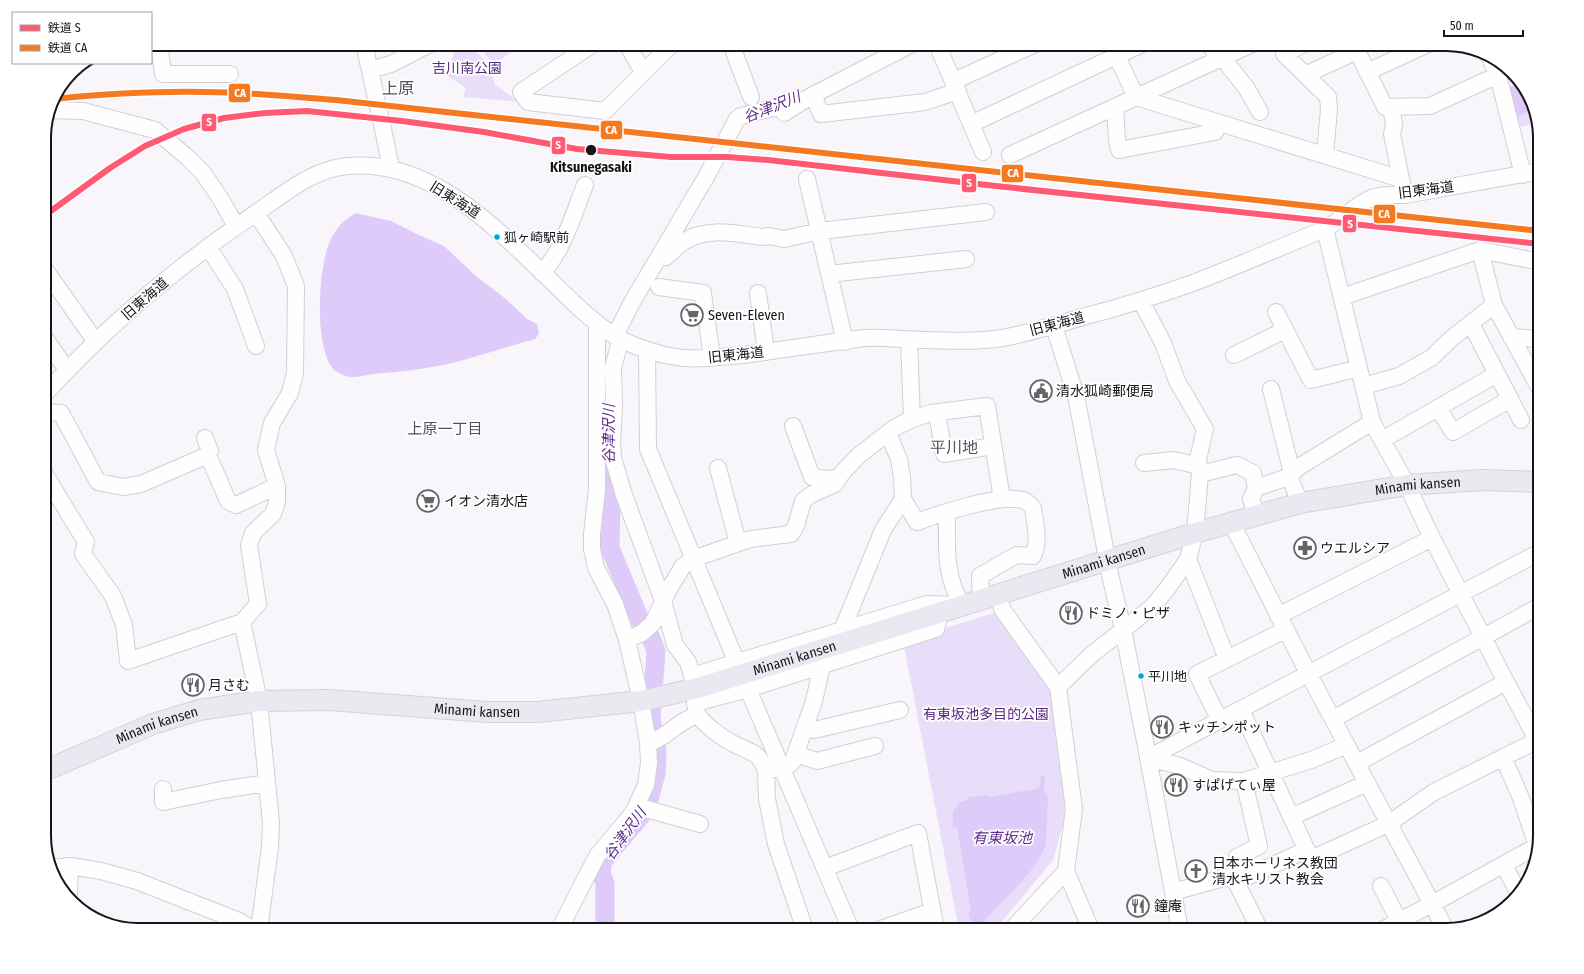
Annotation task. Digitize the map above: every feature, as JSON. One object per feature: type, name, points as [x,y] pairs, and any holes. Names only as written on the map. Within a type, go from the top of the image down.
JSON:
[{"type":"main road","name":"Minami kansen","points":[[51,768],[153,724],[199,710],[259,702],[329,700],[487,712],[538,712],[641,701],[698,688],[1195,533],[1300,503],[1407,485],[1482,480],[1533,482]]},
{"type":"street","points":[[158,51],[163,74],[230,74]]},
{"type":"street","points":[[366,51],[384,129],[391,168]]},
{"type":"street","points":[[370,70],[392,64],[417,51]]},
{"type":"street","points":[[582,51],[521,92],[528,102],[605,111],[665,51]]},
{"type":"street","points":[[631,51],[643,72]]},
{"type":"street","points":[[734,51],[751,97]]},
{"type":"street","points":[[898,51],[813,95],[784,113],[781,106],[741,116],[737,119],[706,177],[631,304],[618,338],[613,367],[613,458],[624,495],[663,601],[675,645],[688,662],[692,676],[737,663],[843,628],[927,604],[962,606]]},
{"type":"street","points":[[940,51],[983,152]]},
{"type":"street","points":[[813,95],[821,114],[925,102],[1021,51]]},
{"type":"street","points":[[972,124],[1112,51]]},
{"type":"street","points":[[1114,51],[1136,97],[1401,179]]},
{"type":"street","points":[[1215,51],[1247,89],[1260,112]]},
{"type":"street","points":[[1010,155],[1236,51]]},
{"type":"street","points":[[1281,51],[1328,98],[1329,109],[1325,155]]},
{"type":"street","points":[[1305,75],[1357,51],[1385,107],[1430,106],[1498,75]]},
{"type":"street","points":[[1367,72],[1413,51]]},
{"type":"street","points":[[1494,66],[1498,75],[1523,175]]},
{"type":"street","points":[[1115,107],[1119,150],[1215,132],[1219,123]]},
{"type":"street","points":[[1391,107],[1394,125],[1392,134],[1405,195]]},
{"type":"street","points":[[56,110],[83,111],[155,130],[187,157],[202,173],[220,198],[236,226]]},
{"type":"street","name":"旧東海道","points":[[51,387],[66,370],[96,342],[162,284],[236,226],[282,194],[308,179],[333,169],[348,166],[391,168],[441,188],[471,208],[507,239],[597,324],[618,338],[647,350],[669,356],[689,359],[766,352],[867,338],[996,338],[1018,335],[1141,301],[1193,283],[1325,229],[1338,222],[1359,205],[1374,197],[1390,194],[1405,195],[1533,173]]},
{"type":"street","points":[[807,179],[845,342]]},
{"type":"street","points":[[542,273],[552,262],[585,185]]},
{"type":"street","points":[[661,255],[666,257],[683,242],[697,236],[714,232],[784,239],[820,231],[986,212]]},
{"type":"street","points":[[51,484],[86,542],[84,554],[114,596],[124,625],[128,661],[242,622],[258,604],[249,545],[253,533],[273,514],[277,502],[277,486],[266,450],[272,423],[290,393],[295,373],[296,286],[284,256],[256,213]]},
{"type":"street","points":[[1325,229],[1372,422],[1407,485],[1432,538],[1533,731]]},
{"type":"street","points":[[208,247],[234,289],[256,346]]},
{"type":"street","points":[[1342,297],[1480,250],[1533,261]]},
{"type":"street","points":[[1480,250],[1494,305],[1533,376]]},
{"type":"street","points":[[829,274],[966,259]]},
{"type":"street","points":[[51,278],[96,342]]},
{"type":"street","points":[[659,287],[703,293],[712,358]]},
{"type":"street","points":[[758,293],[766,352]]},
{"type":"street","points":[[1058,687],[1091,655],[1152,607],[1188,560],[1195,533],[1200,470],[1198,458],[1205,429],[1177,382],[1163,343],[1141,301]]},
{"type":"street","points":[[1364,386],[1399,376],[1431,358],[1452,338],[1494,305]]},
{"type":"street","points":[[1276,312],[1311,380],[1359,368]]},
{"type":"street","points":[[562,923],[597,856],[633,813],[646,785],[649,763],[648,742],[641,701],[628,640],[615,604],[596,568],[592,549],[597,490],[597,324]]},
{"type":"street","points":[[1471,324],[1521,420]]},
{"type":"street","points":[[1054,326],[1076,396],[1111,579],[1123,629],[1179,923]]},
{"type":"street","points":[[1234,355],[1285,330]]},
{"type":"street","points":[[1511,337],[1533,339]]},
{"type":"street","points":[[909,339],[912,419]]},
{"type":"street","points":[[51,348],[66,370]]},
{"type":"street","points":[[647,350],[648,449],[657,473],[668,493],[693,559],[737,663]]},
{"type":"street","points":[[1382,440],[1497,374]]},
{"type":"street","points":[[1271,389],[1290,474],[1300,503]]},
{"type":"street","points":[[1438,408],[1453,432],[1510,399]]},
{"type":"street","points":[[628,640],[642,633],[653,623],[663,601],[683,566],[693,559],[750,539],[791,534],[796,526],[803,501],[812,494],[835,484],[838,478],[858,456],[894,428],[912,419],[937,413],[987,406],[1002,499]]},
{"type":"street","points":[[51,412],[61,413],[98,482],[123,487],[141,484],[208,455]]},
{"type":"street","points":[[937,413],[944,454],[993,446]]},
{"type":"street","points":[[1256,488],[1285,478],[1302,465],[1372,422]]},
{"type":"street","points":[[793,426],[812,476],[825,479],[838,478]]},
{"type":"street","points":[[888,433],[899,459],[903,499],[917,522],[946,512],[1002,499],[1024,501],[1033,508],[1036,528],[1036,549],[1032,556],[1017,556],[1011,558],[980,576],[990,597],[1002,609],[1058,687],[1074,809],[1066,871],[1088,923]]},
{"type":"street","points":[[205,438],[210,451],[208,455],[228,501],[236,505],[277,486]]},
{"type":"street","points":[[1144,463],[1174,460],[1200,470],[1237,465],[1253,473],[1256,488],[1251,499],[1257,515]]},
{"type":"street","points":[[718,468],[738,543]]},
{"type":"street","points":[[843,628],[883,530],[903,499]]},
{"type":"street","points":[[946,512],[948,569],[955,593],[962,606]]},
{"type":"street","points":[[1231,522],[1308,673],[1442,923]]},
{"type":"street","points":[[1219,719],[1198,674],[1228,659],[1282,623],[1432,538]]},
{"type":"street","points":[[1148,758],[1219,719],[1241,710],[1308,673],[1359,648],[1533,556]]},
{"type":"street","points":[[1188,560],[1228,659]]},
{"type":"street","points":[[1333,719],[1533,610]]},
{"type":"street","points":[[773,769],[753,752],[734,744],[709,727],[698,715],[695,703],[748,689],[936,629],[940,612]]},
{"type":"street","points":[[242,622],[259,702],[271,823],[270,847],[260,923]]},
{"type":"street","points":[[773,769],[788,765],[793,761],[814,702],[822,666]]},
{"type":"street","points":[[1357,763],[1506,682]]},
{"type":"street","points":[[748,689],[773,769],[825,868],[849,923]]},
{"type":"street","points":[[806,728],[814,730],[900,710]]},
{"type":"street","points":[[1241,710],[1310,859],[1388,824],[1434,792],[1503,757],[1533,744]]},
{"type":"street","points":[[648,742],[660,738],[689,718],[698,715]]},
{"type":"street","points":[[1148,758],[1180,766],[1212,780],[1244,781],[1311,760],[1347,745]]},
{"type":"street","points":[[796,754],[817,760],[875,746]]},
{"type":"street","points":[[1503,757],[1521,798],[1533,834]]},
{"type":"street","points":[[773,769],[767,799],[776,844],[803,923]]},
{"type":"street","points":[[1244,781],[1259,846],[1237,857],[1236,882],[1256,923]]},
{"type":"street","points":[[163,789],[163,802],[221,790],[267,783]]},
{"type":"street","points":[[1291,818],[1367,783]]},
{"type":"street","points":[[636,806],[700,824]]},
{"type":"street","points":[[825,868],[918,833],[935,923]]},
{"type":"street","points":[[1395,923],[1532,849]]},
{"type":"street","points":[[1236,882],[1306,850]]},
{"type":"street","points":[[1504,865],[1516,888]]},
{"type":"street","points":[[57,867],[70,866],[100,871],[137,881],[242,923]]},
{"type":"street","points":[[69,889],[70,866]]},
{"type":"street","points":[[1019,923],[1066,871]]},
{"type":"street","points":[[1173,892],[1227,877],[1236,882]]},
{"type":"street","points":[[1382,886],[1399,921]]},
{"type":"street","points":[[898,923],[932,911]]},
{"type":"green space","name":"吉川南公園","points":[[455,51],[476,51],[489,65],[495,85],[520,102],[463,97],[466,88],[446,75]]},
{"type":"green space","points":[[482,51],[514,51],[494,64]]},
{"type":"green space","points":[[1529,112],[1532,124],[1516,128],[1514,119]]},
{"type":"green space","name":"有東坂池多目的公園","points":[[994,613],[1052,683],[1065,803],[1064,821],[1053,860],[1001,923],[958,923],[903,641]]},
{"type":"water","points":[[1514,85],[1524,100],[1529,112],[1514,119],[1507,88]]},
{"type":"water","points":[[356,213],[391,221],[444,246],[476,276],[506,299],[527,319],[537,324],[539,334],[535,339],[439,366],[356,377],[349,377],[335,371],[327,358],[323,343],[320,306],[323,269],[326,253],[335,232],[347,218]]},
{"type":"water","name":"有東坂池","points":[[1041,776],[1045,776],[1044,790],[1048,798],[1046,844],[1042,854],[1029,873],[984,923],[974,923],[968,913],[971,912],[957,827],[953,827],[953,811],[960,802],[967,800],[969,797],[986,795],[990,797],[1039,788]]},
{"type":"waterway","name":"谷津沢川","points":[[605,923],[605,884],[601,872],[603,861],[640,817],[648,803],[656,774],[657,751],[651,719],[656,651],[651,638],[640,620],[610,548],[611,498],[608,470],[608,443]]},
{"type":"rail line","name":"CA","points":[[61,98],[129,93],[186,92],[238,93],[336,100],[1533,230]]},
{"type":"rail line","name":"S","points":[[51,211],[110,168],[145,146],[184,129],[224,118],[265,113],[307,111],[402,121],[484,132],[577,149],[671,157],[727,157],[768,160],[1533,243]]},
{"type":"place","name":"Kitsunegasaki","points":[[591,150]]},
{"type":"place","name":"狐ヶ崎駅前","points":[[497,237]]},
{"type":"place","name":"Seven-Eleven","points":[[692,315]]},
{"type":"place","name":"清水狐崎郵便局","points":[[1041,391]]},
{"type":"place","name":"イオン清水店","points":[[428,501]]},
{"type":"place","name":"ウエルシア","points":[[1305,548]]},
{"type":"place","name":"ドミノ・ピザ","points":[[1071,613]]},
{"type":"place","name":"平川地","points":[[1141,676]]},
{"type":"place","name":"月さむ","points":[[193,685]]},
{"type":"place","name":"キッチンポット","points":[[1162,727]]},
{"type":"place","name":"すぱげてぃ屋","points":[[1176,785]]},
{"type":"place","name":"日本ホーリネス教団 清水キリスト教会","points":[[1196,871]]},
{"type":"place","name":"鐘庵","points":[[1138,906]]},
{"type":"district","name":"上原","points":[[398,88]]},
{"type":"district","name":"上原一丁目","points":[[445,429]]},
{"type":"district","name":"平川地","points":[[954,447]]}]
